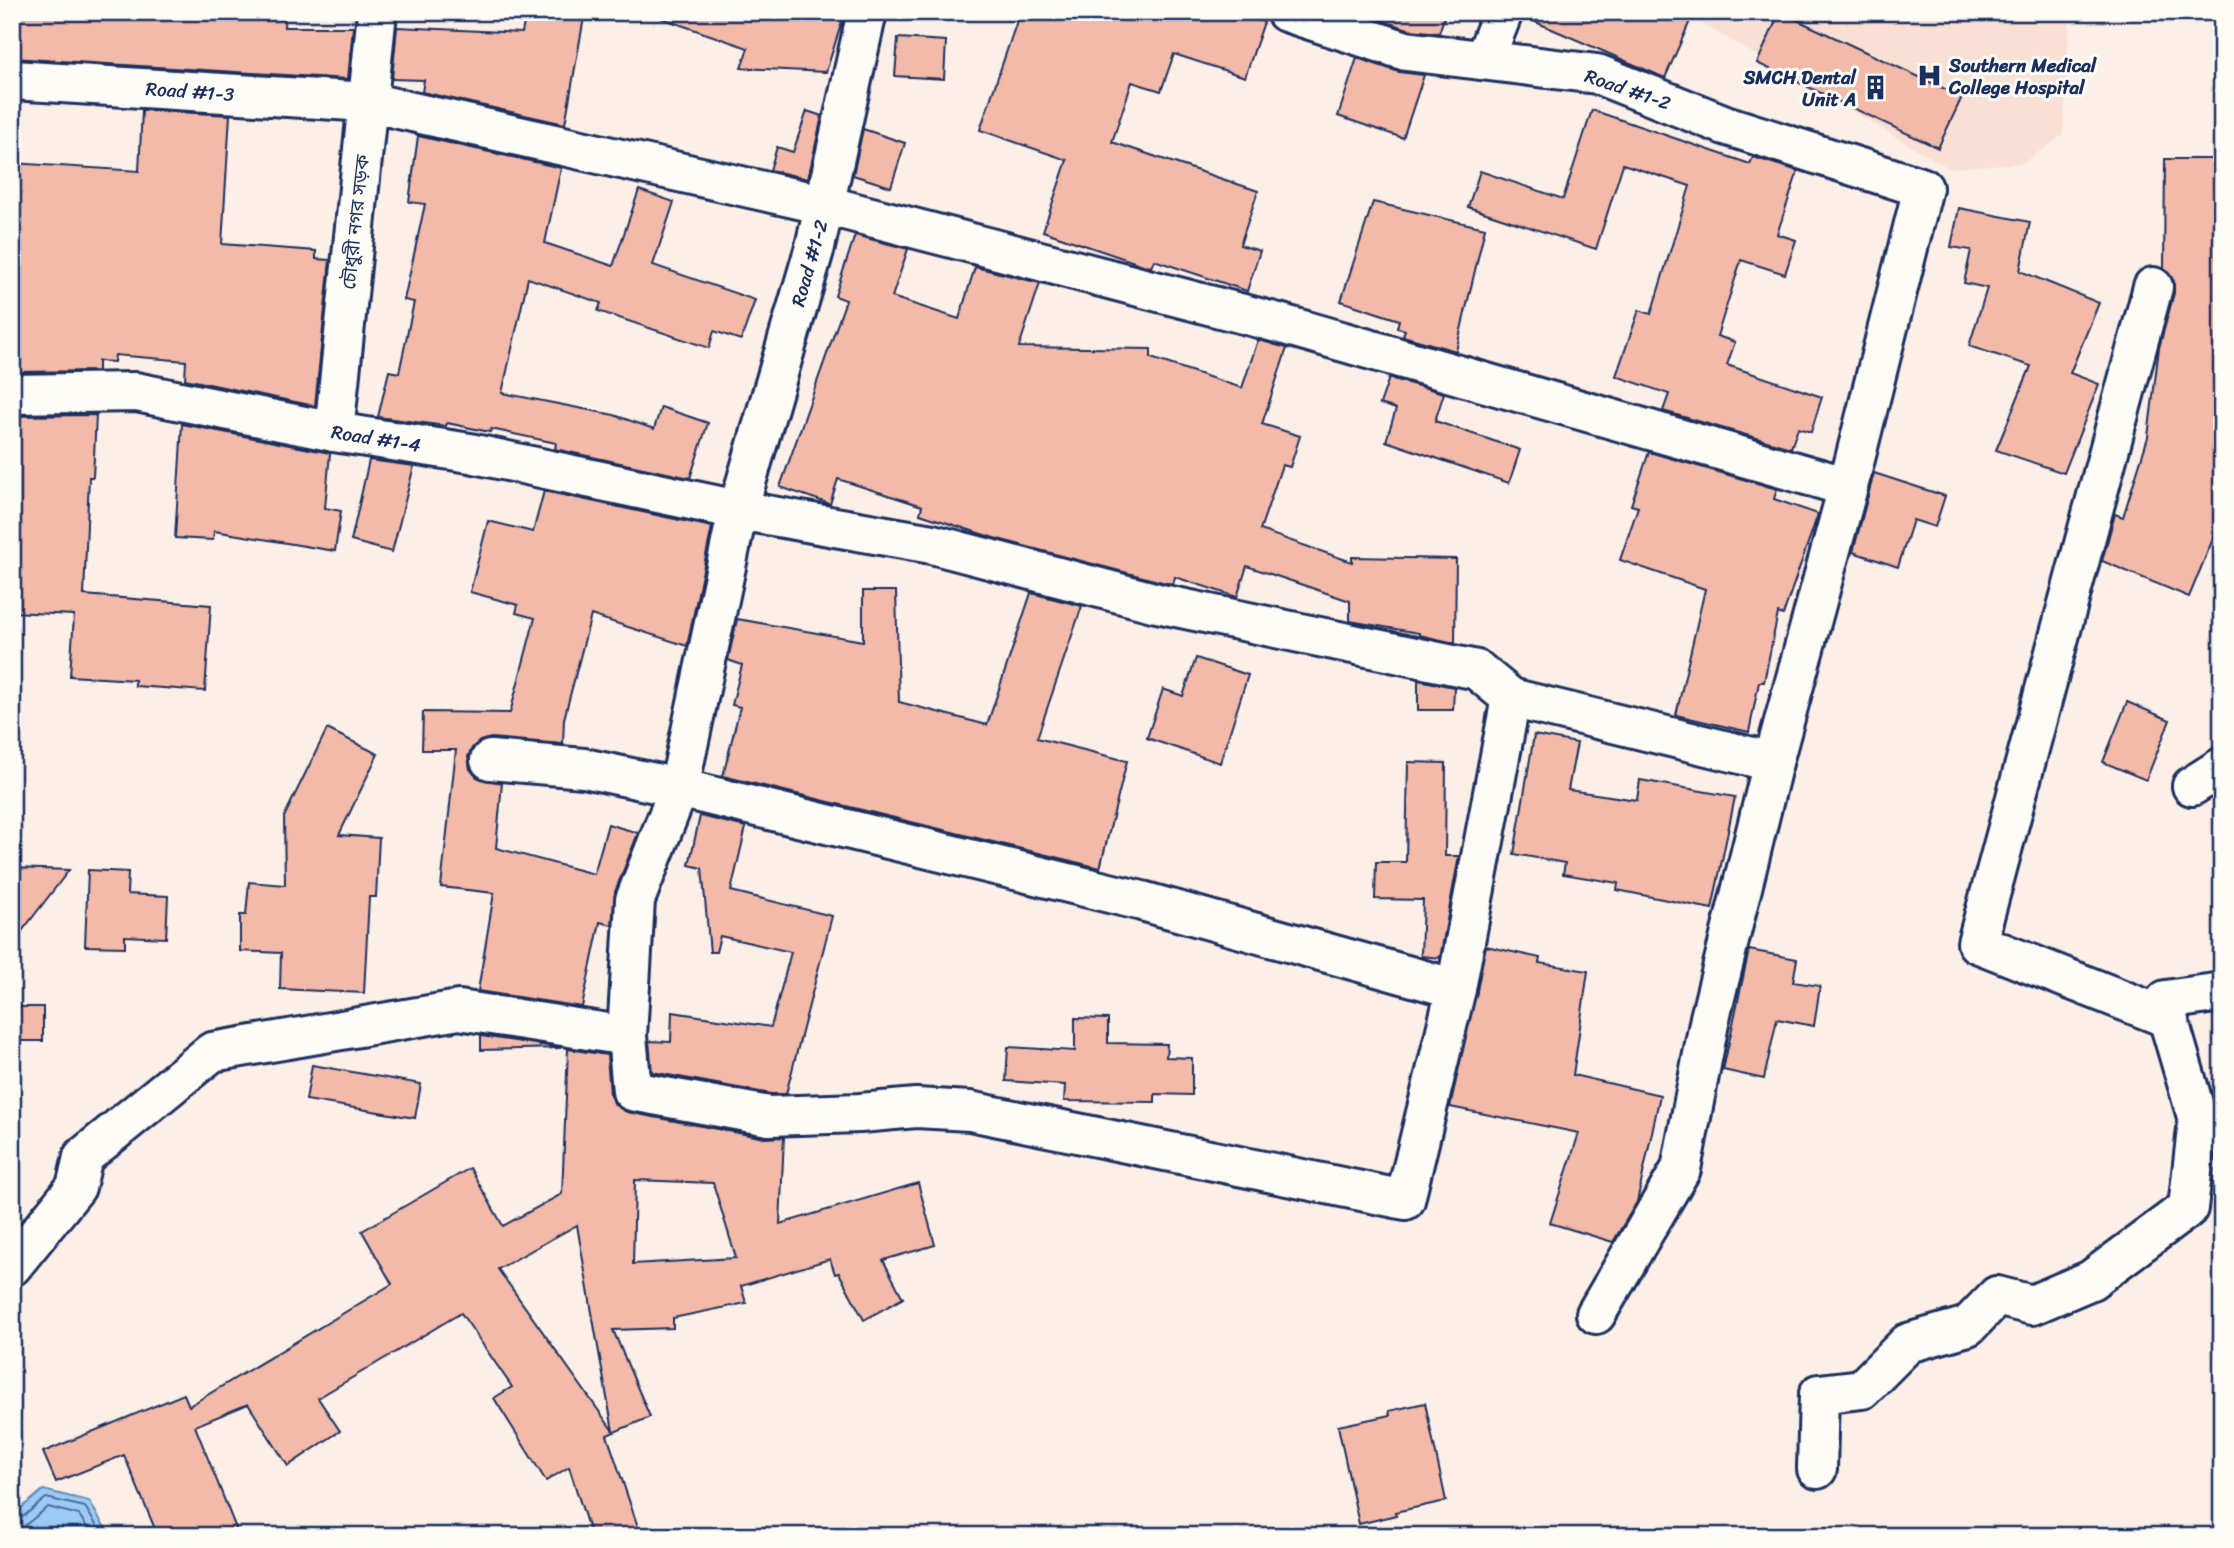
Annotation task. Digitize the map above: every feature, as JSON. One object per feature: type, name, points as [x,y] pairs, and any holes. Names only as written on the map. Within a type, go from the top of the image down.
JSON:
[{"type":"street","name":"চৌধুরী নগর সড়ক","points":[[334,432],[377,12]]},
{"type":"street","name":"Road #1-2","points":[[867,12],[825,205],[738,510],[679,788],[635,900],[628,1036],[632,1091],[769,1115],[860,1113],[916,1108],[970,1111],[1405,1200],[1456,989]]},
{"type":"street","name":"Road #1-2","points":[[1286,12],[1406,51],[1597,74],[1725,125],[1923,188],[1848,488]]},
{"type":"street","points":[[1484,60],[1503,12]]},
{"type":"street","name":"Road #1-3","points":[[12,80],[368,102],[825,205],[1278,323],[1848,488]]},
{"type":"street","points":[[2153,286],[1977,943],[2168,1018]]},
{"type":"street","name":"Road #1-4","points":[[12,394],[136,392],[334,432],[470,453],[738,510],[932,544],[1157,603],[1477,670],[1511,698]]},
{"type":"street","points":[[1596,1314],[1681,1169],[1710,1018],[1773,762],[1848,488]]},
{"type":"street","points":[[490,760],[584,768],[679,788],[1142,901],[1456,989],[1511,698],[1773,762]]},
{"type":"street","points":[[1818,1469],[1819,1394],[1862,1389],[1908,1343],[1968,1326],[1997,1296],[2032,1305],[2091,1279],[2188,1208],[2197,1120],[2168,1018],[2166,1000],[2222,992]]},
{"type":"street","points":[[12,1266],[76,1187],[83,1157],[212,1052],[459,1010],[628,1036]]},
{"type":"shaded area","name":"Southern Medical College Hospital","points":[[1692,12],[2070,12],[2063,135],[2023,163],[1949,168],[1691,17]]},
{"type":"water","points":[[43,1490],[89,1501],[110,1536],[12,1536],[12,1516]]},
{"type":"building","points":[[12,12],[285,12],[284,27],[353,27],[348,79],[12,58]]},
{"type":"building","points":[[526,12],[585,12],[565,124],[422,92],[424,80],[392,79],[397,27],[522,33]]},
{"type":"building","points":[[662,12],[845,12],[826,72],[741,68],[748,48],[661,18]]},
{"type":"building","points":[[1020,12],[1235,12],[1264,22],[1245,77],[1174,54],[1161,91],[1132,82],[1112,142],[1258,191],[1240,245],[1260,251],[1247,291],[1154,260],[1151,267],[1146,266],[1043,231],[1067,160],[980,130]]},
{"type":"building","points":[[1372,12],[1446,12],[1439,33],[1411,30],[1371,17]]},
{"type":"building","points":[[1524,12],[1694,12],[1665,78],[1524,17]]},
{"type":"building","name":"SMCH Dental Unit A","points":[[1780,12],[1962,97],[1938,148],[1757,63]]},
{"type":"building","points":[[898,38],[946,41],[944,79],[895,76]]},
{"type":"building","points":[[1357,58],[1399,72],[1424,75],[1403,138],[1338,116]]},
{"type":"building","points":[[142,110],[230,115],[222,244],[316,251],[316,259],[330,260],[315,406],[185,379],[186,361],[115,355],[114,362],[98,361],[98,371],[12,372],[12,163],[139,171]]},
{"type":"building","points":[[1592,110],[1750,164],[1753,157],[1798,171],[1777,234],[1796,240],[1785,274],[1741,260],[1717,336],[1735,342],[1727,365],[1822,397],[1811,432],[1798,428],[1791,448],[1663,411],[1669,394],[1616,376],[1639,310],[1651,314],[1690,186],[1623,164],[1596,249],[1468,207],[1480,171],[1563,199]]},
{"type":"building","points":[[807,111],[822,116],[808,179],[770,170],[777,147],[793,152]]},
{"type":"building","points":[[863,129],[905,143],[891,187],[853,175]]},
{"type":"building","points":[[418,136],[561,168],[545,243],[613,266],[639,190],[674,202],[653,265],[755,300],[741,340],[714,331],[709,348],[598,311],[601,303],[528,278],[502,393],[614,415],[654,429],[661,407],[708,423],[690,478],[555,449],[556,443],[491,429],[490,432],[447,423],[446,426],[378,417],[389,371],[399,373],[414,302],[404,300],[425,204],[409,202]]},
{"type":"building","points":[[2165,159],[2222,159],[2222,517],[2189,597],[2102,561],[2115,514],[2123,517],[2148,437],[2159,348],[2174,293],[2174,281],[2164,269]]},
{"type":"building","points":[[1373,202],[1485,228],[1456,351],[1403,336],[1405,330],[1397,328],[1399,320],[1341,301]]},
{"type":"building","points":[[1959,208],[2030,222],[2020,271],[2099,303],[2070,373],[2099,384],[2064,473],[1996,450],[2031,366],[1969,346],[1987,288],[1964,283],[1971,250],[1951,247]]},
{"type":"building","points":[[855,235],[908,249],[892,297],[959,319],[975,267],[1040,283],[1019,347],[1151,349],[1151,358],[1242,388],[1258,340],[1287,348],[1262,424],[1300,436],[1290,467],[1282,465],[1260,530],[1352,562],[1352,557],[1456,559],[1455,643],[1419,633],[1350,621],[1350,601],[1247,566],[1237,597],[1175,577],[1173,584],[1162,582],[994,538],[920,514],[922,506],[838,479],[830,504],[780,487],[846,300],[835,296]]},
{"type":"building","points":[[1389,378],[1444,393],[1435,421],[1520,450],[1509,483],[1386,441],[1396,409],[1380,404]]},
{"type":"building","points":[[96,415],[93,477],[89,477],[84,595],[211,605],[205,691],[135,686],[135,680],[70,676],[74,615],[12,612],[12,416]]},
{"type":"building","points":[[182,424],[330,453],[325,508],[341,511],[335,551],[214,531],[213,540],[175,538]]},
{"type":"building","points":[[1649,452],[1777,489],[1774,499],[1818,514],[1783,615],[1778,613],[1764,682],[1759,682],[1749,732],[1676,715],[1705,589],[1620,560],[1638,507],[1631,505]]},
{"type":"building","points":[[369,460],[414,466],[392,552],[351,541]]},
{"type":"building","points":[[1874,473],[1945,496],[1935,527],[1913,520],[1898,567],[1853,552]]},
{"type":"building","points":[[544,491],[712,527],[687,646],[591,615],[564,719],[563,744],[491,738],[480,741],[472,748],[468,757],[470,769],[477,777],[502,783],[496,848],[594,874],[608,824],[638,833],[615,892],[612,925],[600,922],[582,1007],[478,991],[494,893],[441,887],[456,750],[422,750],[423,712],[510,713],[535,618],[516,613],[518,605],[470,592],[488,521],[533,532]]},
{"type":"building","points":[[863,591],[896,591],[899,702],[987,725],[1031,593],[1082,606],[1037,738],[1127,761],[1100,868],[723,776],[740,707],[732,705],[742,665],[728,660],[737,619],[863,641]]},
{"type":"building","points":[[1196,658],[1248,675],[1220,763],[1147,738],[1163,689],[1183,696]]},
{"type":"building","points":[[1418,680],[1454,687],[1453,710],[1418,710]]},
{"type":"building","points":[[2127,702],[2170,720],[2146,780],[2103,762]]},
{"type":"building","points":[[327,729],[378,754],[339,835],[379,838],[376,897],[369,897],[364,993],[280,989],[281,953],[240,951],[240,915],[246,915],[249,882],[285,885],[284,817]]},
{"type":"building","points":[[1534,735],[1577,743],[1568,790],[1637,800],[1640,780],[1735,797],[1712,909],[1617,890],[1618,883],[1563,874],[1565,863],[1514,854]]},
{"type":"building","points":[[1408,762],[1446,763],[1445,856],[1459,856],[1440,958],[1421,956],[1423,900],[1375,899],[1376,862],[1406,862]]},
{"type":"building","points":[[700,816],[746,827],[731,891],[832,916],[786,1094],[771,1094],[652,1072],[649,1041],[671,1042],[672,1012],[771,1027],[791,952],[720,936],[716,952],[710,952],[702,868],[689,865]]},
{"type":"building","points":[[12,868],[69,870],[12,944]]},
{"type":"building","points":[[88,870],[128,872],[127,894],[168,896],[166,938],[125,936],[125,947],[85,946]]},
{"type":"building","points":[[1486,946],[1540,958],[1539,963],[1588,971],[1573,1075],[1660,1095],[1637,1202],[1613,1242],[1550,1223],[1579,1133],[1450,1107]]},
{"type":"building","points":[[1749,950],[1797,959],[1793,982],[1820,986],[1814,1026],[1777,1019],[1764,1079],[1723,1070]]},
{"type":"building","points":[[12,1007],[43,1007],[43,1041],[12,1041]]},
{"type":"building","points":[[1075,1018],[1108,1019],[1108,1043],[1167,1044],[1166,1057],[1192,1058],[1192,1095],[1155,1094],[1155,1102],[1064,1101],[1065,1085],[1006,1081],[1008,1047],[1075,1051]]},
{"type":"building","points":[[481,1036],[561,1048],[481,1050]]},
{"type":"building","points":[[568,1049],[607,1055],[610,1094],[615,1105],[627,1112],[765,1138],[784,1137],[780,1224],[918,1183],[935,1245],[883,1260],[903,1298],[864,1320],[839,1273],[835,1274],[830,1259],[741,1286],[746,1303],[673,1318],[673,1328],[613,1330],[650,1417],[607,1435],[641,1536],[591,1536],[569,1467],[546,1481],[494,1398],[512,1387],[461,1313],[318,1398],[340,1431],[288,1466],[248,1404],[195,1426],[239,1536],[158,1536],[124,1455],[56,1482],[43,1452],[184,1394],[189,1406],[392,1284],[362,1231],[470,1168],[503,1226],[562,1194]],"holes":[[[635,1180],[713,1183],[736,1258],[633,1264]],[[577,1225],[595,1330],[613,1431],[498,1269]]]},
{"type":"building","points":[[312,1065],[421,1084],[415,1118],[306,1100]]},
{"type":"building","points":[[1425,1403],[1446,1501],[1395,1512],[1396,1515],[1359,1524],[1338,1426],[1390,1415],[1389,1411]]},
{"type":"place","name":"Southern Medical College Hospital","points":[[1929,76]]},
{"type":"place","name":"SMCH Dental Unit A","points":[[1876,88]]}]
